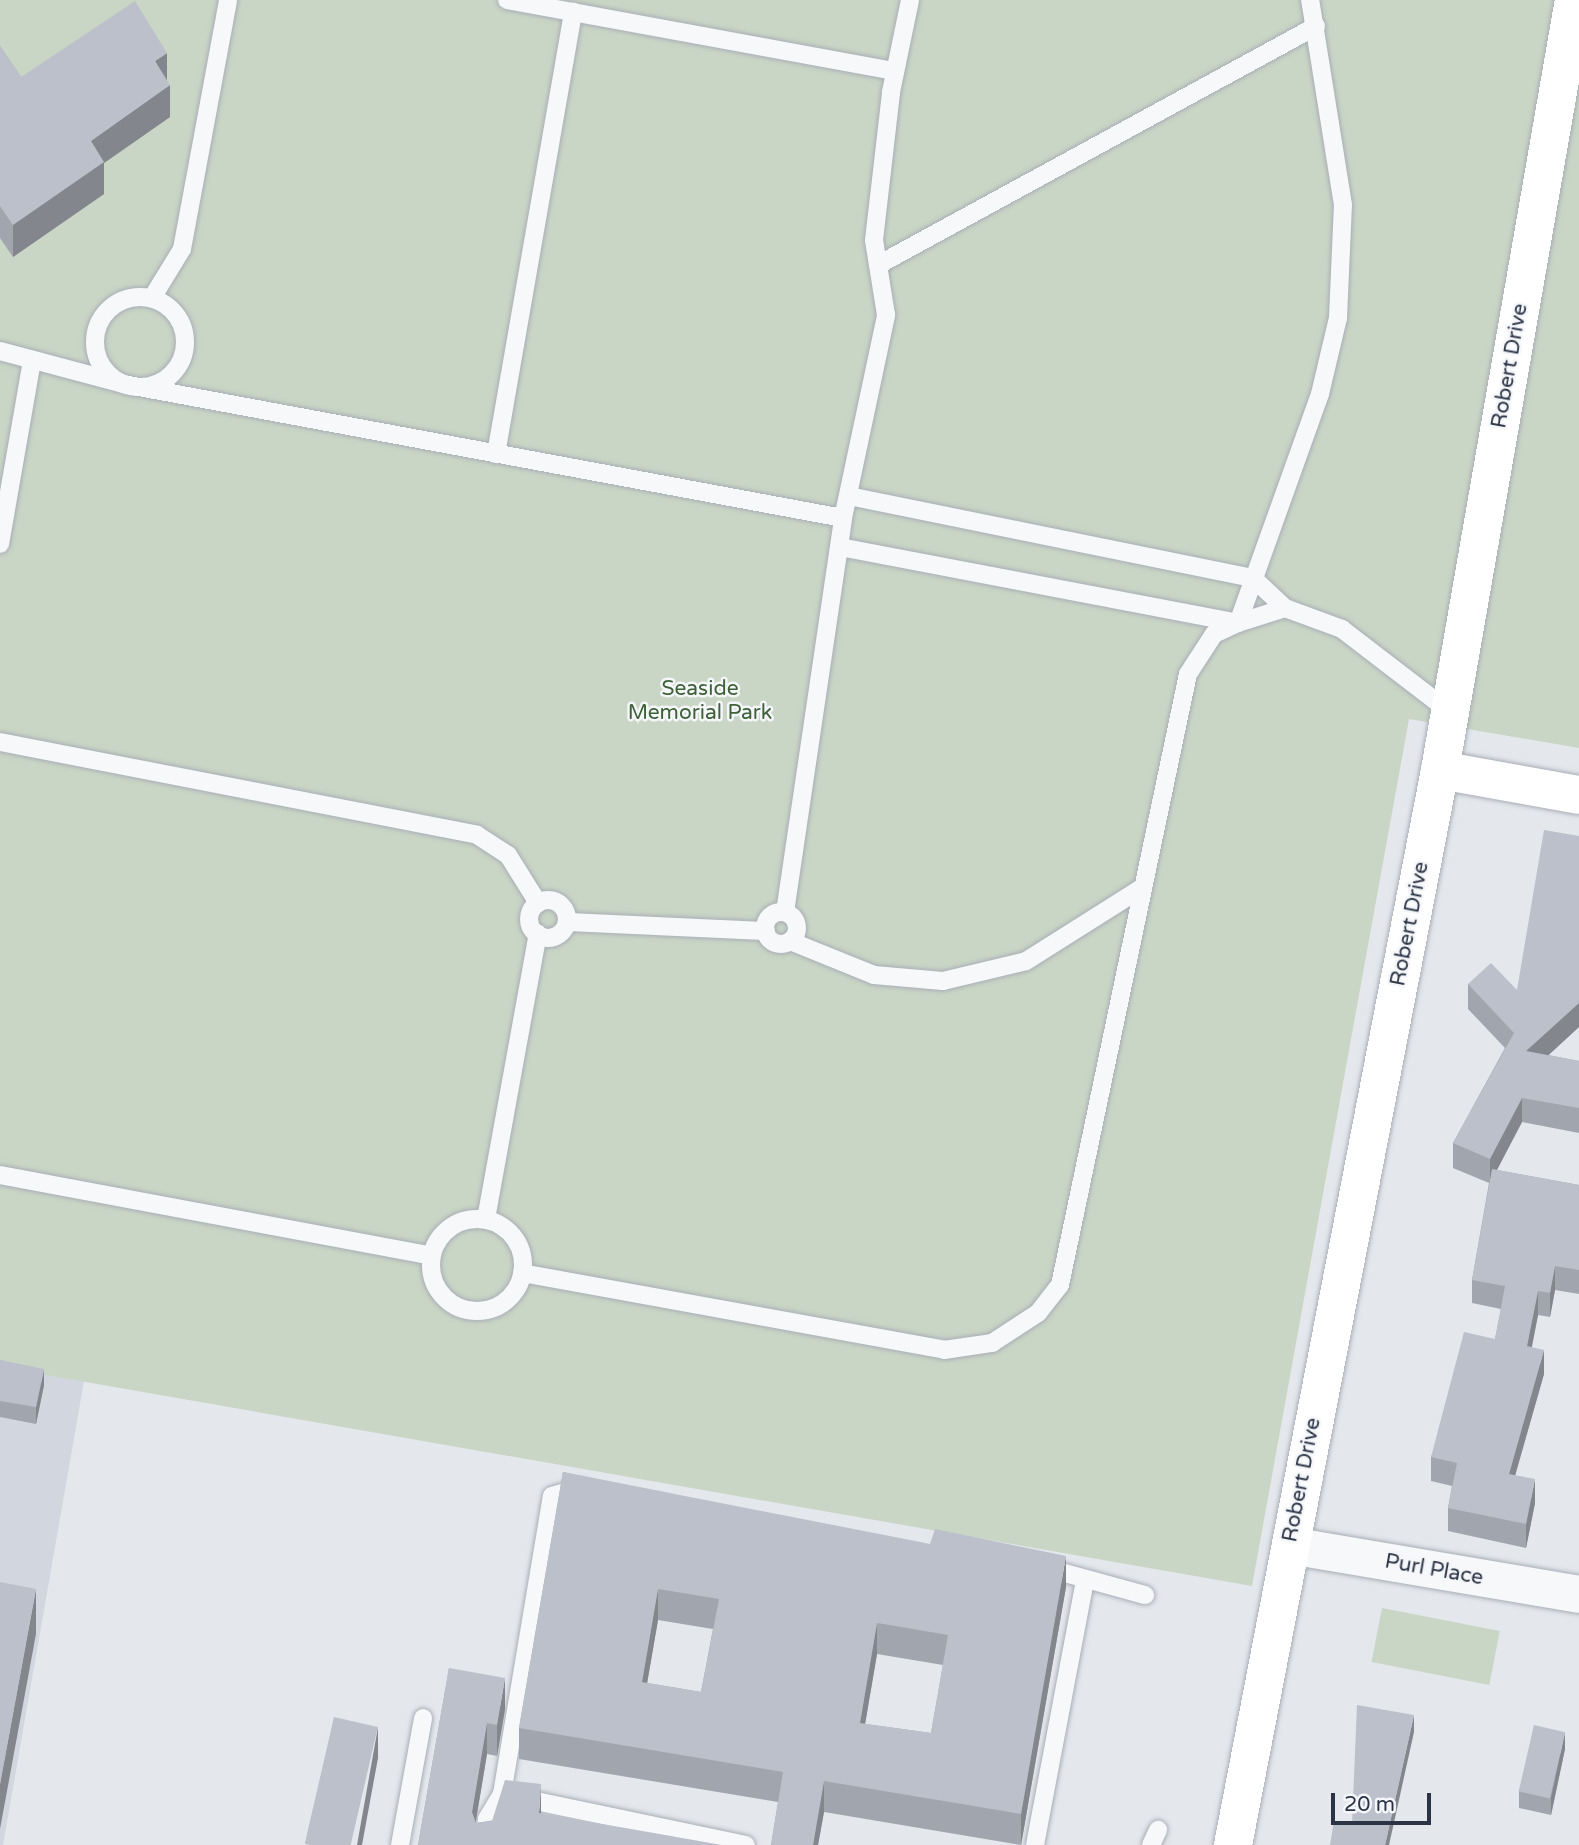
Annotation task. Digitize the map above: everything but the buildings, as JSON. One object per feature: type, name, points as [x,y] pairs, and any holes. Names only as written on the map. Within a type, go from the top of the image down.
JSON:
[{"type":"street","name":"Robert Drive","points":[[1233,1845],[1440,770],[1574,0]]},
{"type":"street","points":[[1440,770],[1579,795]]},
{"type":"street","name":"Purl Place","points":[[1290,1545],[1579,1594]]},
{"type":"lane","points":[[152,298],[182,249],[228,0]]},
{"type":"lane","points":[[507,0],[895,71]]},
{"type":"lane","points":[[785,912],[843,518],[886,315],[874,240],[895,71],[910,0]]},
{"type":"lane","points":[[1238,623],[1320,394],[1338,318],[1343,205],[1310,0]]},
{"type":"lane","points":[[496,454],[573,12]]},
{"type":"lane","points":[[878,265],[1316,26]]},
{"type":"lane","points":[[152,298],[179,320],[183,354],[162,381],[128,386],[101,364],[96,329],[118,302],[152,298]]},
{"type":"lane","points":[[0,351],[128,386],[843,518]]},
{"type":"lane","points":[[0,544],[32,359]]},
{"type":"lane","points":[[849,496],[1252,578],[1285,608],[1342,629],[1450,712]]},
{"type":"lane","points":[[840,547],[1238,623]]},
{"type":"lane","points":[[522,1273],[944,1350],[992,1343],[1038,1313],[1060,1284],[1140,889],[1188,674],[1214,634],[1285,608]]},
{"type":"lane","points":[[0,742],[477,835],[508,855],[538,903]]},
{"type":"lane","points":[[567,922],[765,931],[778,944],[790,941],[874,975],[943,981],[1026,961],[1140,889]]},
{"type":"lane","points":[[538,903],[559,903],[567,922]]},
{"type":"lane","points":[[486,1219],[538,934],[530,915],[538,903]]},
{"type":"lane","points":[[765,931],[772,915],[785,912]]},
{"type":"lane","points":[[785,912],[797,925],[790,941]]},
{"type":"lane","points":[[538,934],[559,934],[567,922]]},
{"type":"lane","points":[[0,1175],[431,1256]]},
{"type":"lane","points":[[486,1219],[515,1239],[522,1273],[502,1303],[467,1310],[438,1290],[431,1256],[451,1226],[486,1219]]},
{"type":"lane","points":[[483,1845],[487,1819],[502,1794],[552,1496],[570,1486],[598,1491]]},
{"type":"lane","points":[[1025,1564],[1145,1595]]},
{"type":"lane","points":[[1035,1845],[1085,1580]]},
{"type":"lane","points":[[400,1845],[423,1718]]},
{"type":"lane","points":[[502,1794],[746,1845]]},
{"type":"shaded area","points":[[0,1367],[84,1381],[3,1845],[0,1845]]},
{"type":"green space","name":"Seaside Memorial Park","points":[[0,0],[1579,0],[1579,748],[1409,719],[1252,1586],[0,1367]]},
{"type":"green space","points":[[1382,1608],[1500,1631],[1489,1685],[1372,1662]]}]
